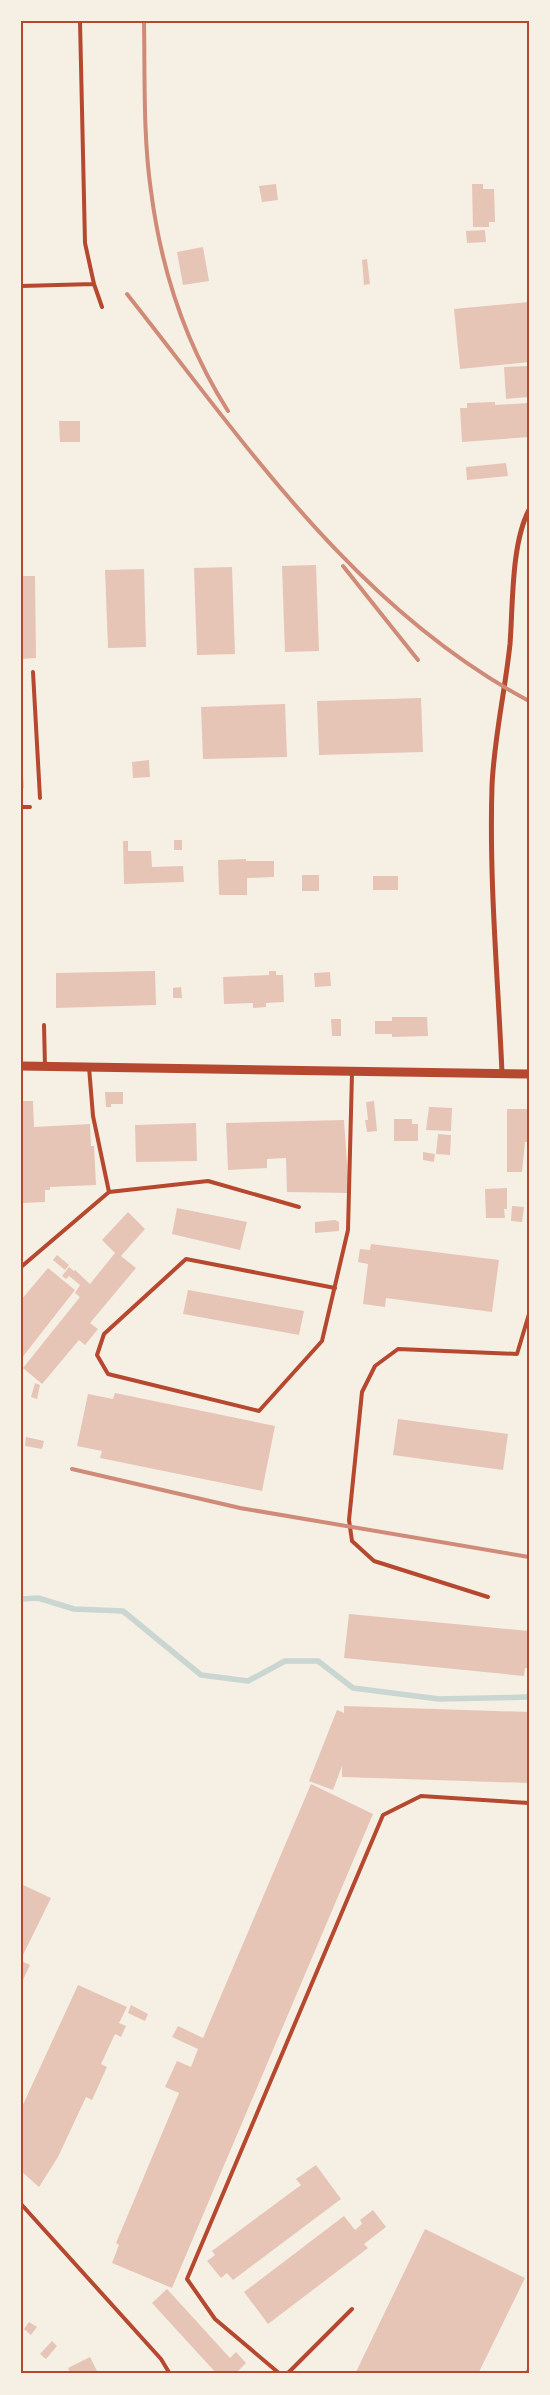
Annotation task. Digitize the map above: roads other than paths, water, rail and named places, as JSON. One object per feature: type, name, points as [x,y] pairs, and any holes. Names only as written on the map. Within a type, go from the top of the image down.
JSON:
[{"type":"street","points":[[502,1073],[492,785],[498,720],[507,668],[518,542],[529,510]]},
{"type":"street","points":[[21,1066],[529,1074]]},
{"type":"lane","points":[[80,21],[85,243],[94,284],[102,307]]},
{"type":"lane","points":[[21,286],[94,284]]},
{"type":"lane","points":[[33,672],[40,798]]},
{"type":"lane","points":[[21,807],[30,807]]},
{"type":"lane","points":[[44,1025],[45,1066]]},
{"type":"lane","points":[[89,1067],[93,1116],[109,1192]]},
{"type":"lane","points":[[335,1288],[186,1259],[104,1334],[97,1355],[108,1374],[259,1411],[322,1341],[335,1288],[348,1230],[352,1071]]},
{"type":"lane","points":[[21,1267],[109,1192],[208,1181],[299,1208]]},
{"type":"lane","points":[[488,1597],[374,1561],[352,1540],[349,1520],[362,1392],[375,1366],[398,1349],[517,1354],[529,1314]]},
{"type":"lane","points":[[280,2374],[215,2319],[187,2279],[383,1814],[421,1796],[529,1803]]},
{"type":"lane","points":[[21,2204],[161,2359],[170,2374]]},
{"type":"lane","points":[[287,2374],[352,2308]]},
{"type":"lane","points":[[527,2374],[529,2370]]},
{"type":"waterway","points":[[21,1599],[38,1598],[74,1609],[123,1611],[201,1675],[248,1681],[285,1661],[318,1661],[353,1688],[439,1699],[529,1697]]},
{"type":"railway","points":[[144,21],[148,170],[161,249],[188,333],[213,386],[228,411]]},
{"type":"railway","points":[[127,294],[260,464],[307,519],[357,571],[410,620],[467,663],[529,701]]},
{"type":"railway","points":[[343,566],[418,660]]},
{"type":"railway","points":[[72,1469],[240,1508],[529,1557]]}]
